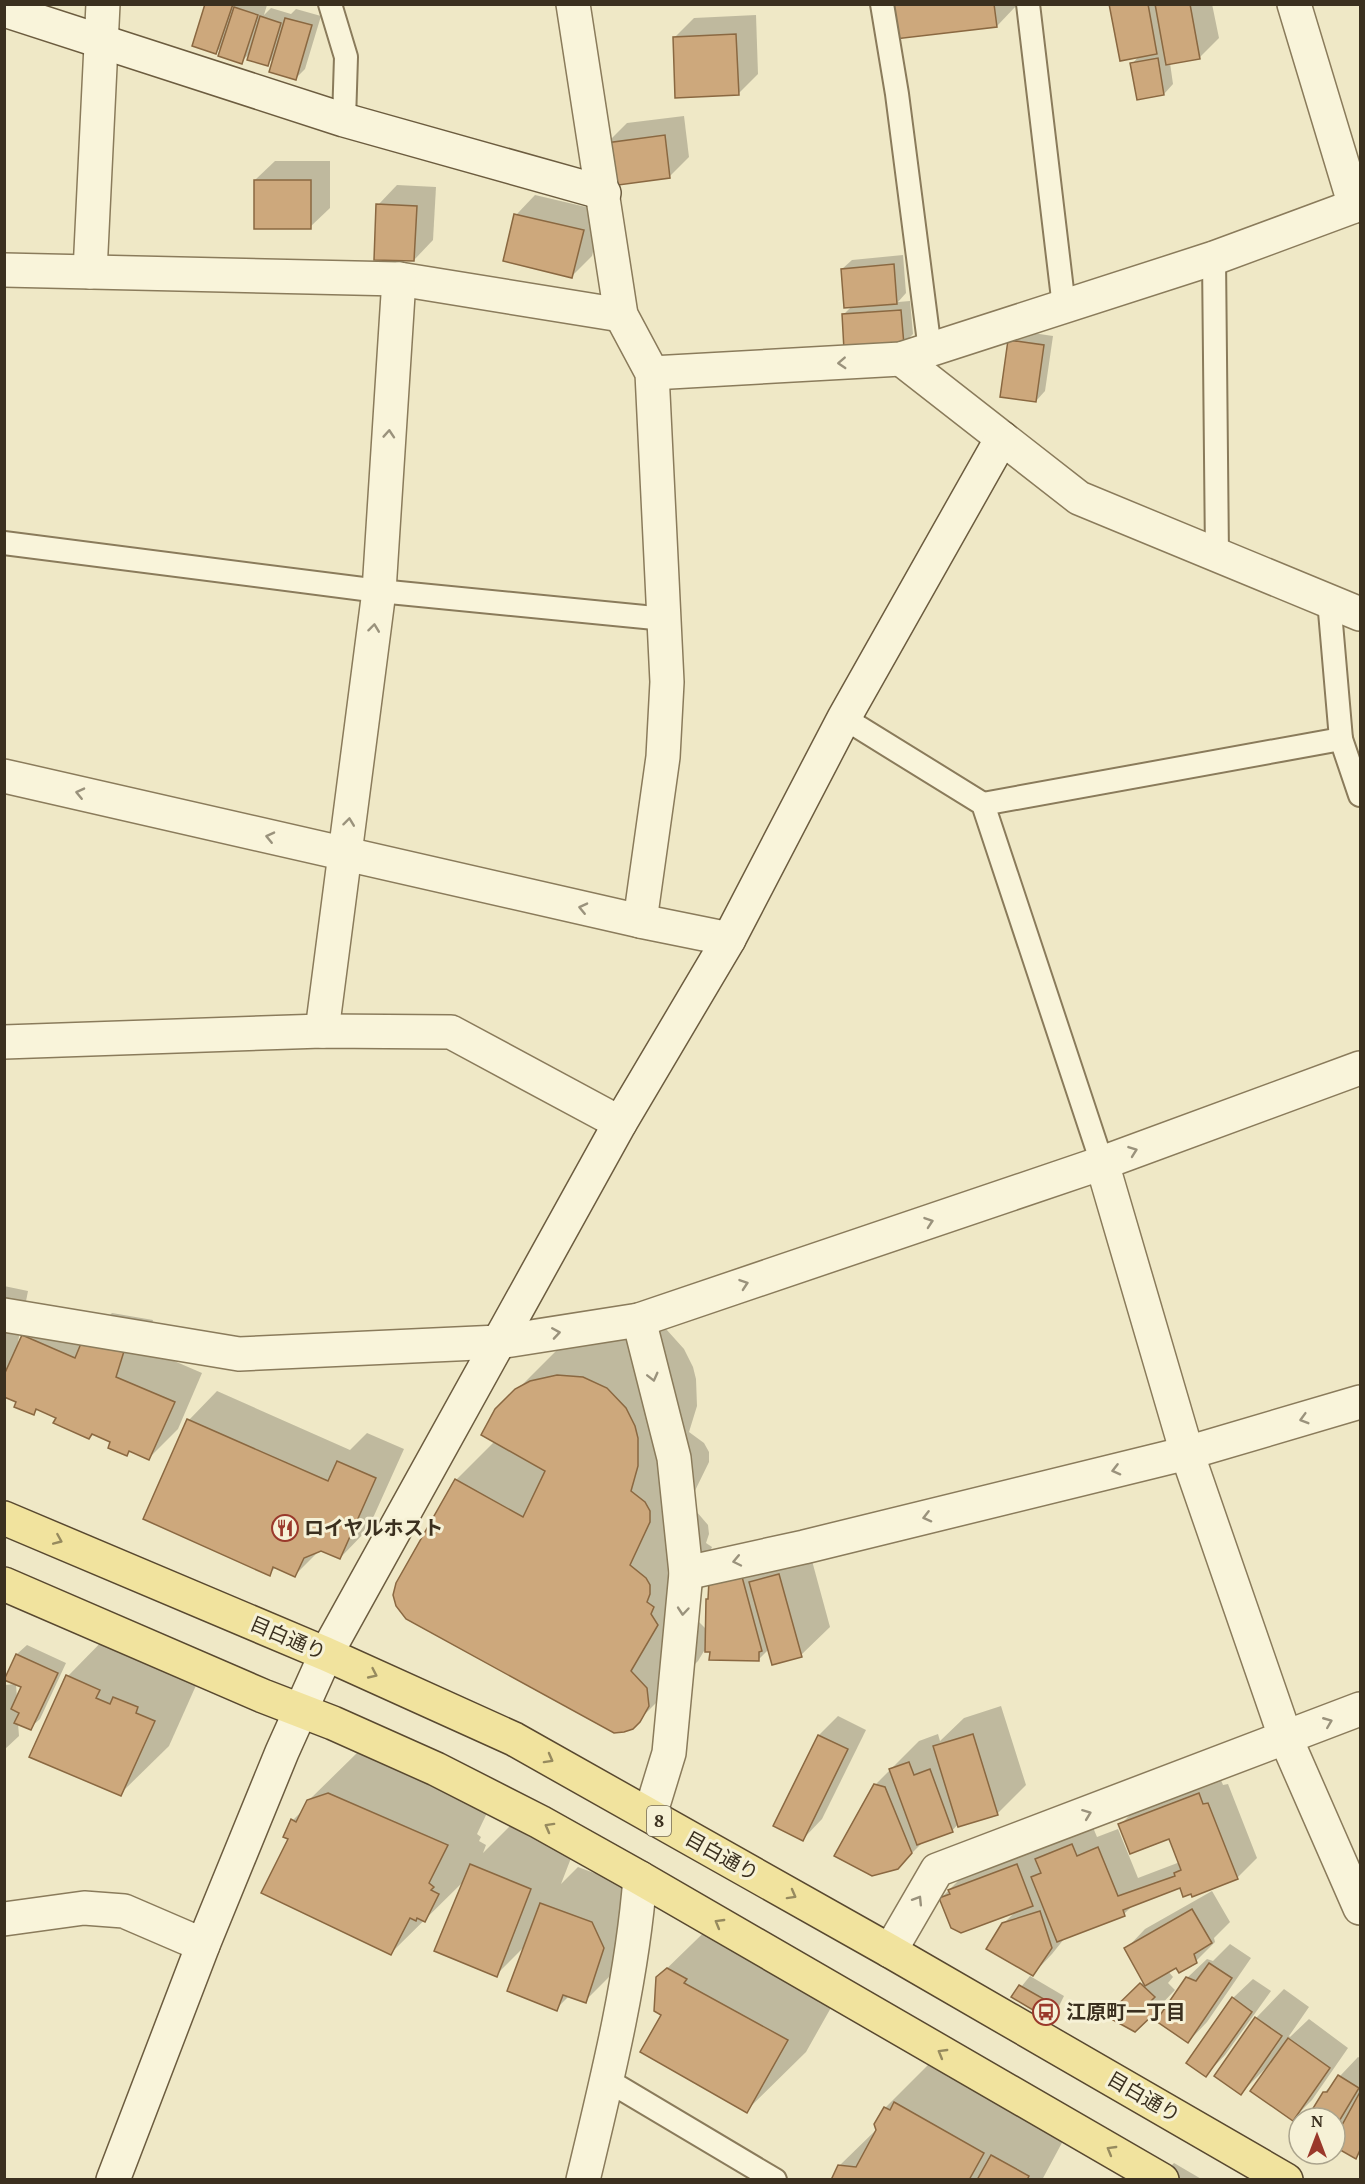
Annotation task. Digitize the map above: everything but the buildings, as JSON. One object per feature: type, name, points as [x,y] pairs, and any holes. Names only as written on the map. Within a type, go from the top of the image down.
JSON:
[{"type":"main road","name":"目白通り","points":[[4,1518],[326,1654],[514,1739],[890,1951],[1286,2180]]},
{"type":"main road","points":[[4,1584],[333,1723],[436,1769],[540,1822],[1162,2180]]},
{"type":"street","points":[[90,272],[103,4]]},
{"type":"street","points":[[573,4],[604,193],[621,315],[652,373],[667,682],[663,757],[640,921]]},
{"type":"street","points":[[652,373],[915,355],[1214,258],[1358,205],[1294,4]]},
{"type":"street","points":[[4,9],[344,120],[604,193]]},
{"type":"street","points":[[4,270],[399,279],[621,315]]},
{"type":"street","points":[[322,1031],[379,591],[399,279]]},
{"type":"street","points":[[915,355],[1002,438],[1079,498],[1360,614]]},
{"type":"street","points":[[113,2180],[203,1946],[300,1711],[326,1654],[620,1124],[729,939],[844,718],[1002,438]]},
{"type":"street","points":[[4,776],[640,921],[729,939]]},
{"type":"street","points":[[4,1042],[322,1031],[451,1032],[620,1124]]},
{"type":"street","points":[[4,1315],[239,1354],[498,1342],[639,1320],[1101,1163],[1360,1068]]},
{"type":"street","points":[[1101,1163],[1188,1453],[1286,1739],[1360,1908]]},
{"type":"street","points":[[639,1320],[674,1458],[686,1573],[669,1753],[651,1815]]},
{"type":"street","points":[[686,1573],[804,1547],[1188,1453],[1360,1402]]},
{"type":"street","points":[[890,1951],[937,1870],[1360,1710]]},
{"type":"street","points":[[583,2180],[607,2080],[637,1925],[640,1878]]},
{"type":"street","points":[[4,1919],[84,1908],[124,1911],[203,1946]]},
{"type":"lane","points":[[330,4],[346,57],[344,120]]},
{"type":"lane","points":[[882,4],[897,94],[915,355]]},
{"type":"lane","points":[[1028,4],[1064,307]]},
{"type":"lane","points":[[1214,258],[1217,556]]},
{"type":"lane","points":[[4,543],[379,591],[665,619]]},
{"type":"lane","points":[[1329,600],[1341,739],[1360,795]]},
{"type":"lane","points":[[844,718],[983,804],[1101,1163]]},
{"type":"lane","points":[[983,804],[1341,739]]},
{"type":"lane","points":[[607,2080],[774,2180]]},
{"type":"place","name":"ロイヤルホスト","points":[[285,1528]]},
{"type":"place","name":"江原町一丁目","points":[[1046,2012]]}]
